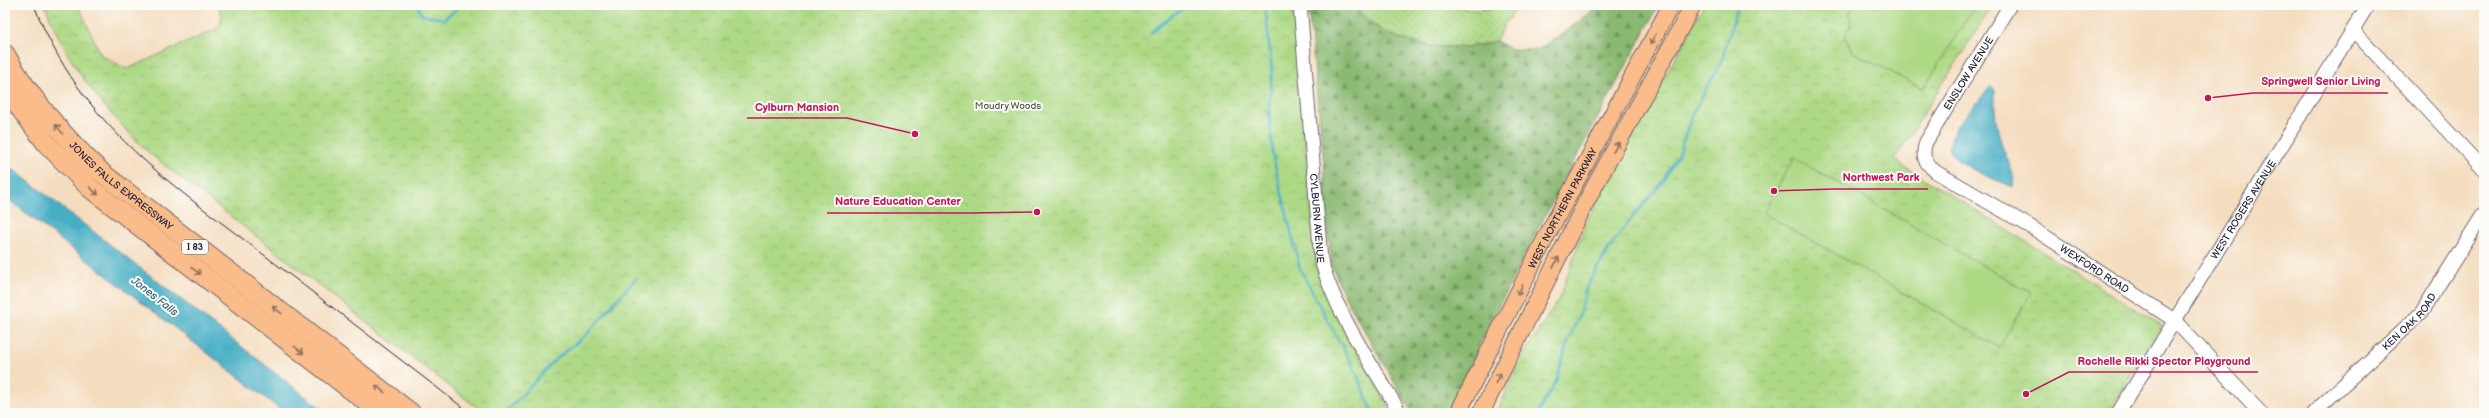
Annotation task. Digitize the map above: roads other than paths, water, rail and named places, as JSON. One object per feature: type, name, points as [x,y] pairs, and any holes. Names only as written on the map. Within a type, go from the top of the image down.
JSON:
[{"type":"highway","name":"JONES FALLS EXPRESSWAY","points":[[5,54],[43,110],[79,151],[102,173],[411,413]]},
{"type":"highway","name":"JONES FALLS EXPRESSWAY","points":[[7,92],[46,143],[90,188],[381,413]]},
{"type":"main road","name":"WEST NORTHERN PARKWAY","points":[[1458,413],[1548,234],[1671,5]]},
{"type":"main road","name":"WEST NORTHERN PARKWAY","points":[[1481,413],[1586,202],[1693,5]]},
{"type":"street","name":"CYLBURN AVENUE","points":[[1300,5],[1321,260],[1338,306],[1400,413]]},
{"type":"street","name":"ENSLOW AVENUE","points":[[1926,142],[2010,5]]},
{"type":"street","name":"WEST ROGERS AVENUE","points":[[2118,413],[2368,5]]},
{"type":"street","points":[[2353,30],[2484,170]]},
{"type":"street","name":"WEXFORD ROAD","points":[[1926,142],[1923,156],[1925,161],[1936,172],[2031,227],[2174,320],[2261,413]]},
{"type":"street","name":"KEN OAK ROAD","points":[[2312,413],[2421,313],[2484,213]]},
{"type":"water","points":[[1991,86],[1995,90],[1997,125],[2003,150],[2012,171],[2014,182],[2013,187],[1976,172],[1959,161],[1949,147],[1955,128]]},
{"type":"water","name":"Jones Falls","points":[[5,163],[327,413],[285,413],[5,197]]},
{"type":"waterway","points":[[417,5],[422,15],[444,19],[459,7],[459,5]]},
{"type":"waterway","points":[[550,5],[561,5]]},
{"type":"waterway","points":[[581,5],[590,9],[607,5]]},
{"type":"waterway","points":[[1151,33],[1177,12],[1196,5]]},
{"type":"waterway","points":[[1265,5],[1272,70],[1269,113],[1273,157],[1300,269],[1354,368],[1373,413]]},
{"type":"waterway","points":[[1538,413],[1556,381],[1568,341],[1579,316],[1587,286],[1608,250],[1634,215],[1660,185],[1678,155],[1693,113],[1721,62],[1738,5]]},
{"type":"waterway","points":[[505,413],[555,360],[587,334],[636,278]]},
{"type":"tram line","points":[[34,5],[54,48],[77,86],[104,120],[134,150],[166,179],[200,206],[470,413]]},
{"type":"place","name":"Springwell Senior Living","points":[[2208,98]]},
{"type":"place","name":"Cylburn Mansion","points":[[915,134]]},
{"type":"place","name":"Northwest Park","points":[[1774,191]]},
{"type":"place","name":"Nature Education Center","points":[[1037,212]]},
{"type":"place","name":"Rochelle Rikki Spector Playground","points":[[2026,394]]},
{"type":"park label","name":"Moudry Woods","points":[[1008,105]]}]
